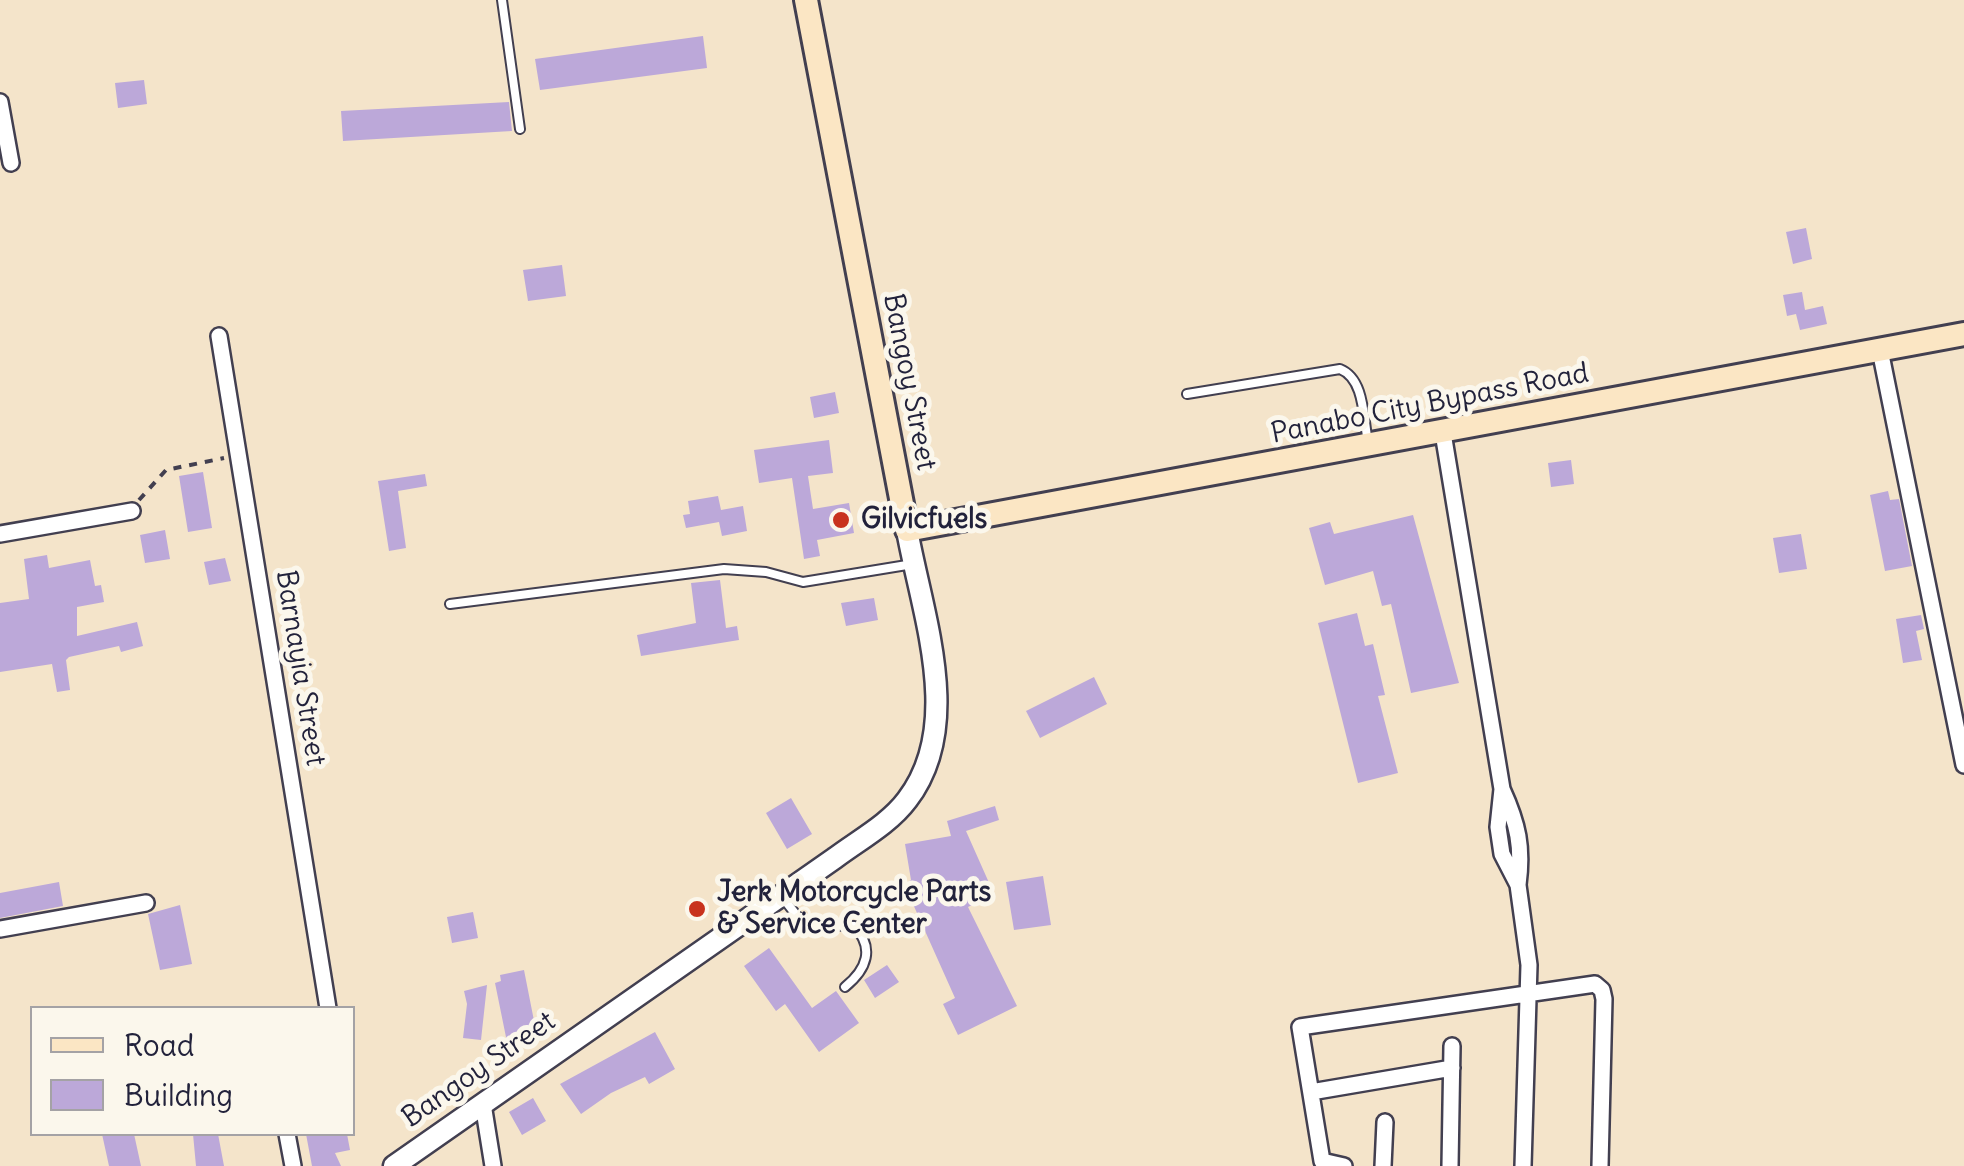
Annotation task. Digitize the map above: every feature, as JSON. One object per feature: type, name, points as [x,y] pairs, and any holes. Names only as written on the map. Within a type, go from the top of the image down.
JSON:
[{"type":"main road","name":"Bangoy Street","points":[[806,0],[907,530]]},
{"type":"main road","name":"Panabo City Bypass Road","points":[[907,530],[1964,334]]},
{"type":"street","points":[[0,102],[10,164]]},
{"type":"street","name":"Barnayia Street","points":[[219,336],[328,1006]]},
{"type":"street","points":[[1880,350],[1964,765]]},
{"type":"street","points":[[1443,433],[1502,789],[1500,840],[1518,885],[1529,954],[1523,1166]]},
{"type":"street","points":[[0,534],[132,512]]},
{"type":"street","name":"Bangoy Street","points":[[394,1166],[781,896],[905,803],[929,763],[935,742],[934,680],[907,530]]},
{"type":"street","points":[[0,929],[146,903]]},
{"type":"street","points":[[1344,1166],[1322,1161],[1300,1027],[1594,984],[1602,990],[1600,1166]]},
{"type":"street","points":[[1450,1166],[1452,1046]]},
{"type":"street","points":[[1310,1092],[1452,1068]]},
{"type":"street","points":[[483,1104],[492,1166]]},
{"type":"street","points":[[1383,1166],[1385,1122]]},
{"type":"street","points":[[287,1136],[293,1166]]},
{"type":"lane","points":[[502,0],[520,128]]},
{"type":"lane","points":[[1188,394],[1340,369],[1351,373],[1358,384],[1368,447]]},
{"type":"lane","points":[[450,604],[724,569],[747,569],[803,582],[913,564]]},
{"type":"lane","points":[[781,896],[804,927],[814,930],[854,926],[862,934],[868,952],[866,964],[845,988]]},
{"type":"path","points":[[132,512],[144,492],[166,470],[239,456]]},
{"type":"building","points":[[703,36],[707,68],[540,90],[535,59]]},
{"type":"building","points":[[144,80],[147,104],[118,108],[115,83]]},
{"type":"building","points":[[509,102],[512,131],[343,141],[341,111]]},
{"type":"building","points":[[1806,228],[1812,259],[1793,264],[1786,232]]},
{"type":"building","points":[[562,265],[566,296],[528,301],[523,270]]},
{"type":"building","points":[[1802,292],[1805,310],[1823,306],[1827,324],[1800,330],[1796,314],[1787,316],[1783,295]]},
{"type":"building","points":[[835,392],[839,413],[814,418],[810,397]]},
{"type":"building","points":[[829,440],[833,473],[808,476],[813,509],[849,503],[854,533],[817,540],[820,556],[804,559],[792,478],[759,483],[754,450]]},
{"type":"building","points":[[1571,460],[1574,484],[1551,487],[1548,463]]},
{"type":"building","points":[[203,472],[212,528],[188,532],[179,476]]},
{"type":"building","points":[[425,474],[427,486],[398,491],[406,548],[389,551],[378,481]]},
{"type":"building","points":[[1888,491],[1890,500],[1899,499],[1912,566],[1885,571],[1870,495]]},
{"type":"building","points":[[718,496],[721,510],[743,506],[747,531],[722,536],[719,522],[686,528],[683,515],[690,514],[688,501]]},
{"type":"building","points":[[1413,515],[1459,683],[1411,693],[1391,604],[1382,606],[1373,571],[1325,585],[1309,528],[1330,522],[1334,534]]},
{"type":"building","points":[[165,530],[170,559],[145,563],[140,535]]},
{"type":"building","points":[[1801,534],[1807,569],[1779,573],[1773,538]]},
{"type":"building","points":[[47,555],[49,568],[90,560],[95,586],[101,585],[104,602],[77,607],[77,636],[137,622],[143,646],[121,652],[119,646],[69,657],[66,660],[70,690],[57,692],[52,664],[0,672],[0,603],[29,599],[24,559]]},
{"type":"building","points":[[225,558],[231,581],[209,585],[204,562]]},
{"type":"building","points":[[720,580],[726,628],[737,626],[739,640],[641,656],[637,635],[696,623],[691,583]]},
{"type":"building","points":[[874,598],[878,620],[846,626],[841,603]]},
{"type":"building","points":[[1357,613],[1365,646],[1373,644],[1385,695],[1378,696],[1398,773],[1358,783],[1318,623]]},
{"type":"building","points":[[1921,615],[1924,629],[1916,631],[1922,660],[1903,663],[1896,619]]},
{"type":"building","points":[[1094,677],[1107,704],[1040,738],[1026,711]]},
{"type":"building","points":[[791,798],[812,834],[787,849],[766,813]]},
{"type":"building","points":[[995,806],[999,820],[966,831],[994,894],[968,907],[1017,1006],[958,1035],[943,1004],[955,998],[904,884],[911,880],[905,844],[951,836],[947,821]]},
{"type":"building","points":[[1043,876],[1051,925],[1014,930],[1006,882]]},
{"type":"building","points":[[59,882],[63,906],[0,918],[0,893]]},
{"type":"building","points":[[180,905],[192,964],[160,970],[148,914]]},
{"type":"building","points":[[473,912],[478,938],[452,943],[447,917]]},
{"type":"building","points":[[769,948],[812,1008],[836,991],[859,1023],[819,1052],[785,1004],[776,1011],[744,966]]},
{"type":"building","points":[[887,965],[899,982],[875,998],[864,980]]},
{"type":"building","points":[[524,970],[537,1036],[507,1042],[495,983],[501,981],[500,975]]},
{"type":"building","points":[[487,985],[481,1040],[463,1038],[467,1004],[464,991]]},
{"type":"building","points":[[655,1032],[675,1069],[649,1084],[645,1077],[611,1093],[581,1114],[560,1084]]},
{"type":"building","points":[[533,1098],[546,1121],[522,1135],[509,1112]]},
{"type":"building","points":[[102,1136],[134,1136],[141,1166],[109,1166]]},
{"type":"building","points":[[193,1136],[218,1136],[224,1166],[196,1166]]},
{"type":"building","points":[[306,1136],[347,1136],[350,1150],[335,1153],[341,1166],[312,1166]]},
{"type":"place","name":"Gilvicfuels","points":[[841,520]]},
{"type":"place","name":"Jerk Motorcycle Parts & Service Center","points":[[697,909]]}]
